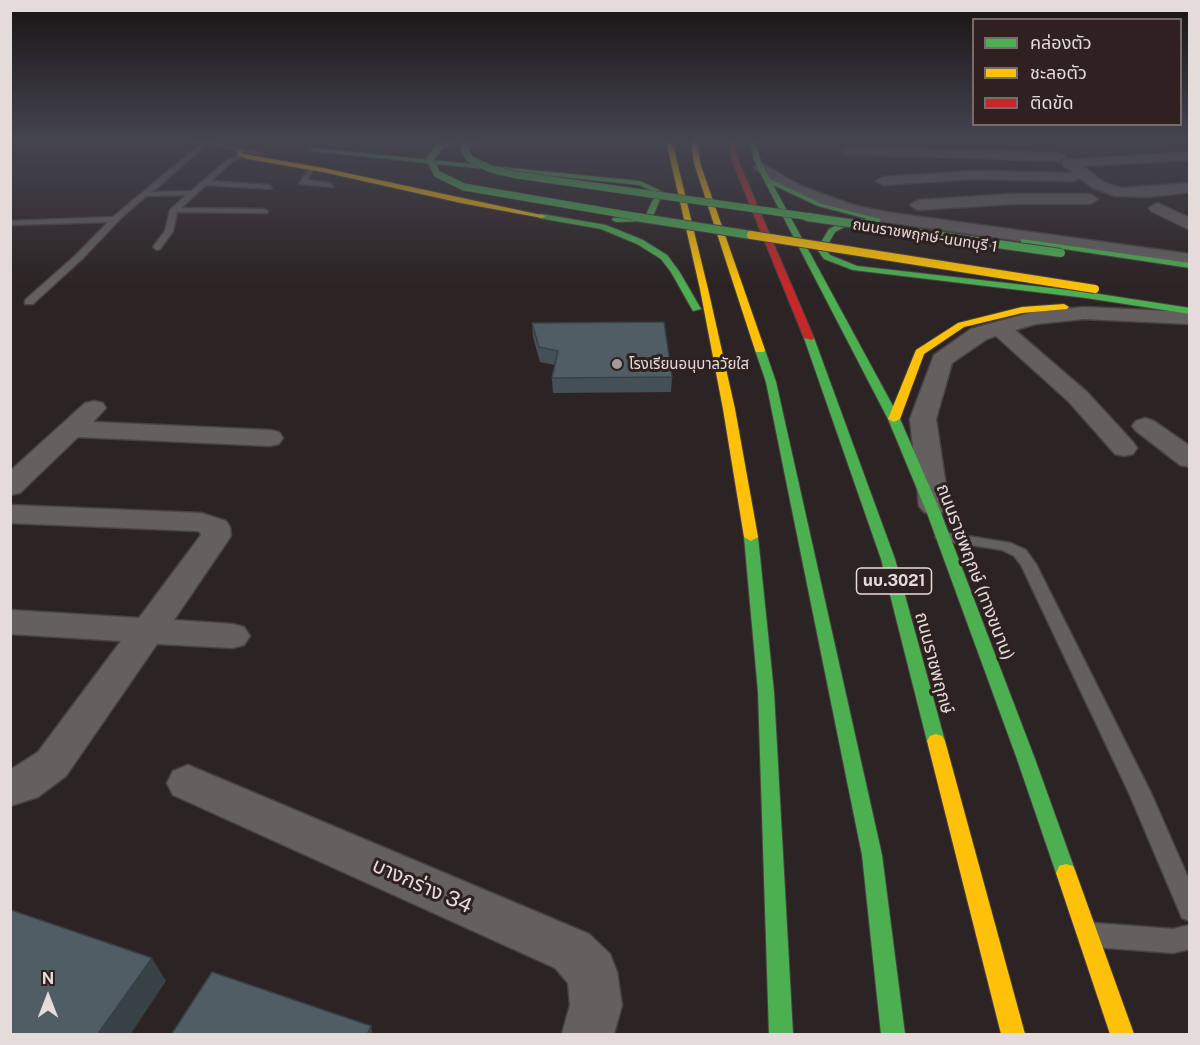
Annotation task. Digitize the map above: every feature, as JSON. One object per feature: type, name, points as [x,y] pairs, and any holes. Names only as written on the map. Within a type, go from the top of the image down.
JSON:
[{"type":"main road","points":[[410,190],[603,227],[640,242],[664,257],[675,271],[689,299],[711,329]]},
{"type":"main road","points":[[436,190],[616,224],[658,242],[673,252],[704,289]]},
{"type":"main road","points":[[477,190],[1190,303]]},
{"type":"main road","name":"ถนนราชพฤกษ์-นนทบุรี 1","points":[[540,190],[1108,280]]},
{"type":"main road","name":"ถนนราชพฤกษ์-นนทบุรี 1","points":[[543,190],[1072,265]]},
{"type":"main road","points":[[620,190],[1190,273]]},
{"type":"main road","points":[[583,216],[629,221],[648,219],[660,192],[655,190]]},
{"type":"main road","points":[[679,190],[704,289],[729,409],[752,545],[766,692],[781,1035]]},
{"type":"main road","points":[[706,190],[774,393],[872,855],[892,1035]]},
{"type":"main road","name":"ถนนราชพฤกษ์","points":[[747,190],[811,342],[888,559],[1013,1035]]},
{"type":"main road","name":"ถนนราชพฤกษ์ (ทางขนาน)","points":[[773,190],[894,419],[934,513],[1026,759],[1122,1035]]},
{"type":"main road","points":[[793,190],[820,205],[887,221],[1190,266]]},
{"type":"main road","points":[[887,221],[849,222],[832,231],[821,249],[827,257],[856,268],[1086,295],[1190,312]]},
{"type":"main road","points":[[894,419],[920,352],[961,326],[1022,310],[1075,306],[1190,312]]},
{"type":"street","points":[[798,190],[849,209],[898,219],[1190,260]]},
{"type":"street","points":[[997,190],[1012,199]]},
{"type":"street","points":[[1111,190],[1120,193],[1167,190]]},
{"type":"street","points":[[918,205],[1012,199],[1090,199]]},
{"type":"street","points":[[1157,208],[1190,225]]},
{"type":"street","points":[[934,513],[923,419],[942,360],[979,334],[1034,318],[1084,313],[1190,318]]},
{"type":"street","points":[[1162,315],[1190,337]]},
{"type":"street","points":[[999,327],[1078,397],[1124,448]]},
{"type":"street","points":[[10,487],[94,408]]},
{"type":"street","points":[[1145,426],[1190,459]]},
{"type":"street","points":[[72,429],[270,438]]},
{"type":"street","points":[[10,514],[201,522],[215,526],[216,536],[146,630],[52,764],[23,785],[10,788]]},
{"type":"street","points":[[10,622],[232,636]]},
{"type":"street","name":"บางกร่าง 34","points":[[188,783],[572,951],[592,972],[596,1005],[588,1035]]},
{"type":"lane","points":[[29,302],[79,257],[114,219],[149,190]]},
{"type":"lane","points":[[157,247],[169,231],[174,210],[197,190]]},
{"type":"lane","points":[[144,194],[193,193]]},
{"type":"lane","points":[[174,210],[264,211]]},
{"type":"lane","points":[[10,223],[114,219]]},
{"type":"lane","points":[[943,537],[1006,546],[1020,553],[1028,564],[1140,793],[1190,910]]},
{"type":"lane","points":[[1087,934],[1173,941],[1190,937]]},
{"type":"building","points":[[664,322],[672,377],[552,378],[558,351],[539,347],[532,323]]},
{"type":"building","points":[[11,910],[152,958],[97,1035],[10,1035]]},
{"type":"building","points":[[212,972],[371,1026],[367,1035],[171,1035]]},
{"type":"traffic: fast","points":[[477,190],[751,235]]},
{"type":"traffic: fast","points":[[620,190],[1061,253]]},
{"type":"traffic: fast","points":[[616,220],[648,219],[660,192],[655,190]]},
{"type":"traffic: fast","points":[[772,190],[894,419],[934,513],[1066,873]]},
{"type":"traffic: fast","points":[[788,190],[820,205],[872,218]]},
{"type":"traffic: fast","points":[[542,216],[603,227],[640,242],[664,257],[675,271],[696,309]]},
{"type":"traffic: fast","points":[[877,221],[849,222],[832,231],[821,249],[827,257],[856,268],[1086,295],[1190,311]]},
{"type":"traffic: fast","points":[[1024,241],[1190,266]]},
{"type":"traffic: fast","points":[[809,338],[888,559],[936,741]]},
{"type":"traffic: fast","points":[[760,350],[771,382],[872,855],[893,1034]]},
{"type":"traffic: fast","points":[[751,537],[766,692],[781,1034]]},
{"type":"traffic: slow","points":[[411,190],[542,216]]},
{"type":"traffic: slow","points":[[681,190],[729,409],[751,537]]},
{"type":"traffic: slow","points":[[706,190],[760,350]]},
{"type":"traffic: slow","points":[[751,235],[1095,289]]},
{"type":"traffic: slow","points":[[894,419],[920,352],[961,325],[1022,310],[1064,307]]},
{"type":"traffic: slow","points":[[936,741],[1013,1034]]},
{"type":"traffic: slow","points":[[1066,873],[1122,1034]]},
{"type":"traffic: jam","points":[[747,190],[809,338]]},
{"type":"place","name":"โรงเรียนอนุบาลวัยใส","points":[[617,364]]}]
